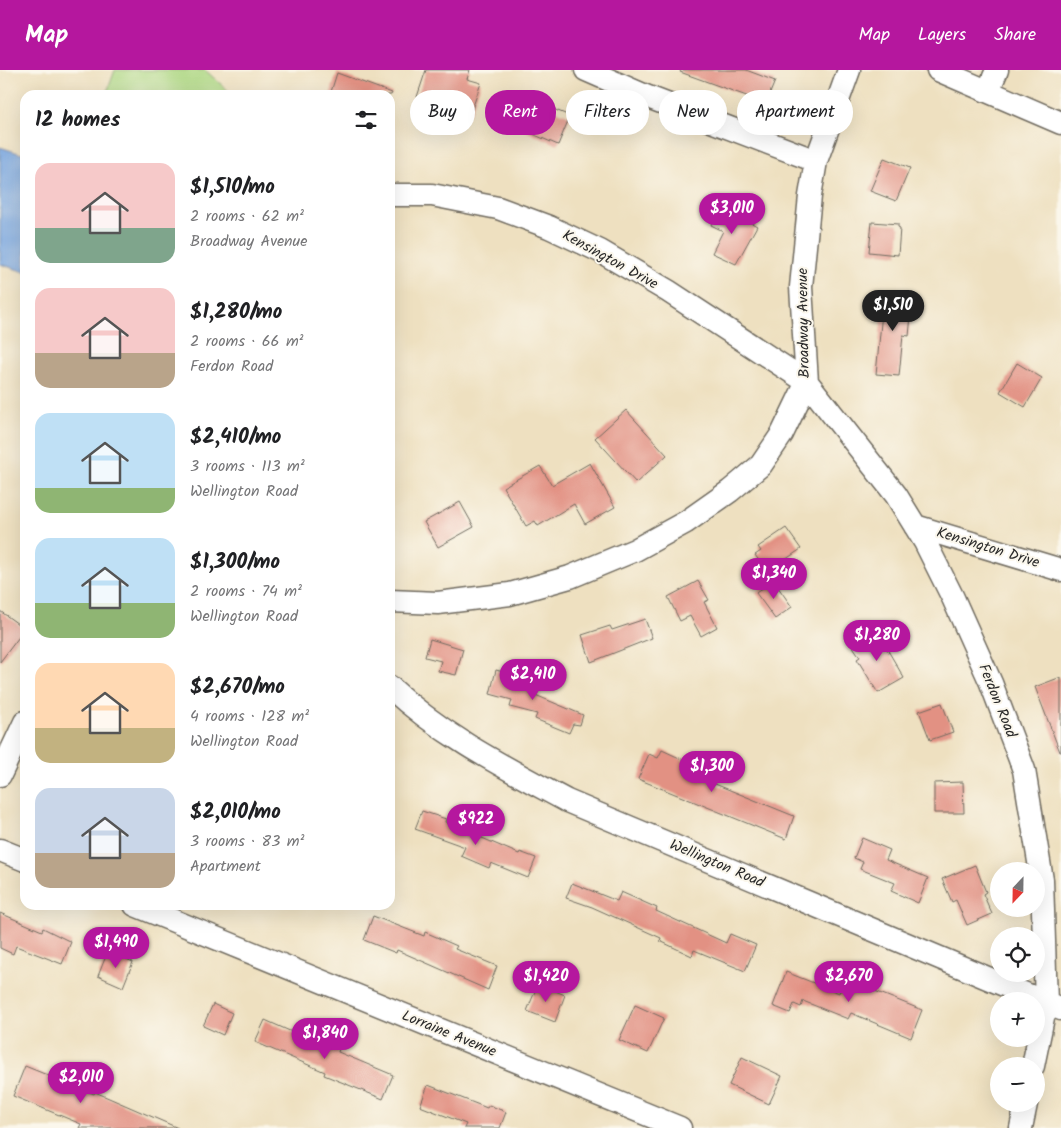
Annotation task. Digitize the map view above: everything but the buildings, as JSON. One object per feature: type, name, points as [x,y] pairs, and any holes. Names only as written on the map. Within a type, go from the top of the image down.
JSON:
[{"type":"street","points":[[586,70],[648,97],[816,162]]},
{"type":"street","name":"Broadway Avenue","points":[[395,601],[438,603],[510,594],[570,577],[635,550],[686,522],[730,491],[761,465],[782,434],[808,382],[801,287],[805,234],[816,162],[849,70]]},
{"type":"street","points":[[938,70],[1061,123]]},
{"type":"street","points":[[988,91],[997,70]]},
{"type":"street","name":"Kensington Drive","points":[[395,195],[432,195],[489,206],[550,227],[600,252],[668,291],[808,382]]},
{"type":"street","name":"Ferdon Road","points":[[808,382],[896,495],[915,526],[953,598],[992,683],[1024,770],[1042,880],[1054,1006],[1036,1057]]},
{"type":"street","name":"Kensington Drive","points":[[915,526],[1061,570]]},
{"type":"street","name":"Wellington Road","points":[[395,691],[441,728],[496,762],[567,801],[1054,1006]]},
{"type":"street","points":[[0,775],[20,733]]},
{"type":"street","points":[[0,850],[20,858]]},
{"type":"street","name":"Lorraine Avenue","points":[[147,910],[680,1128]]},
{"type":"street","points":[[1021,1128],[1024,1112]]},
{"type":"green space","points":[[115,70],[205,70],[227,90],[108,90]]},
{"type":"water","points":[[0,147],[20,153],[20,270],[0,264]]}]
